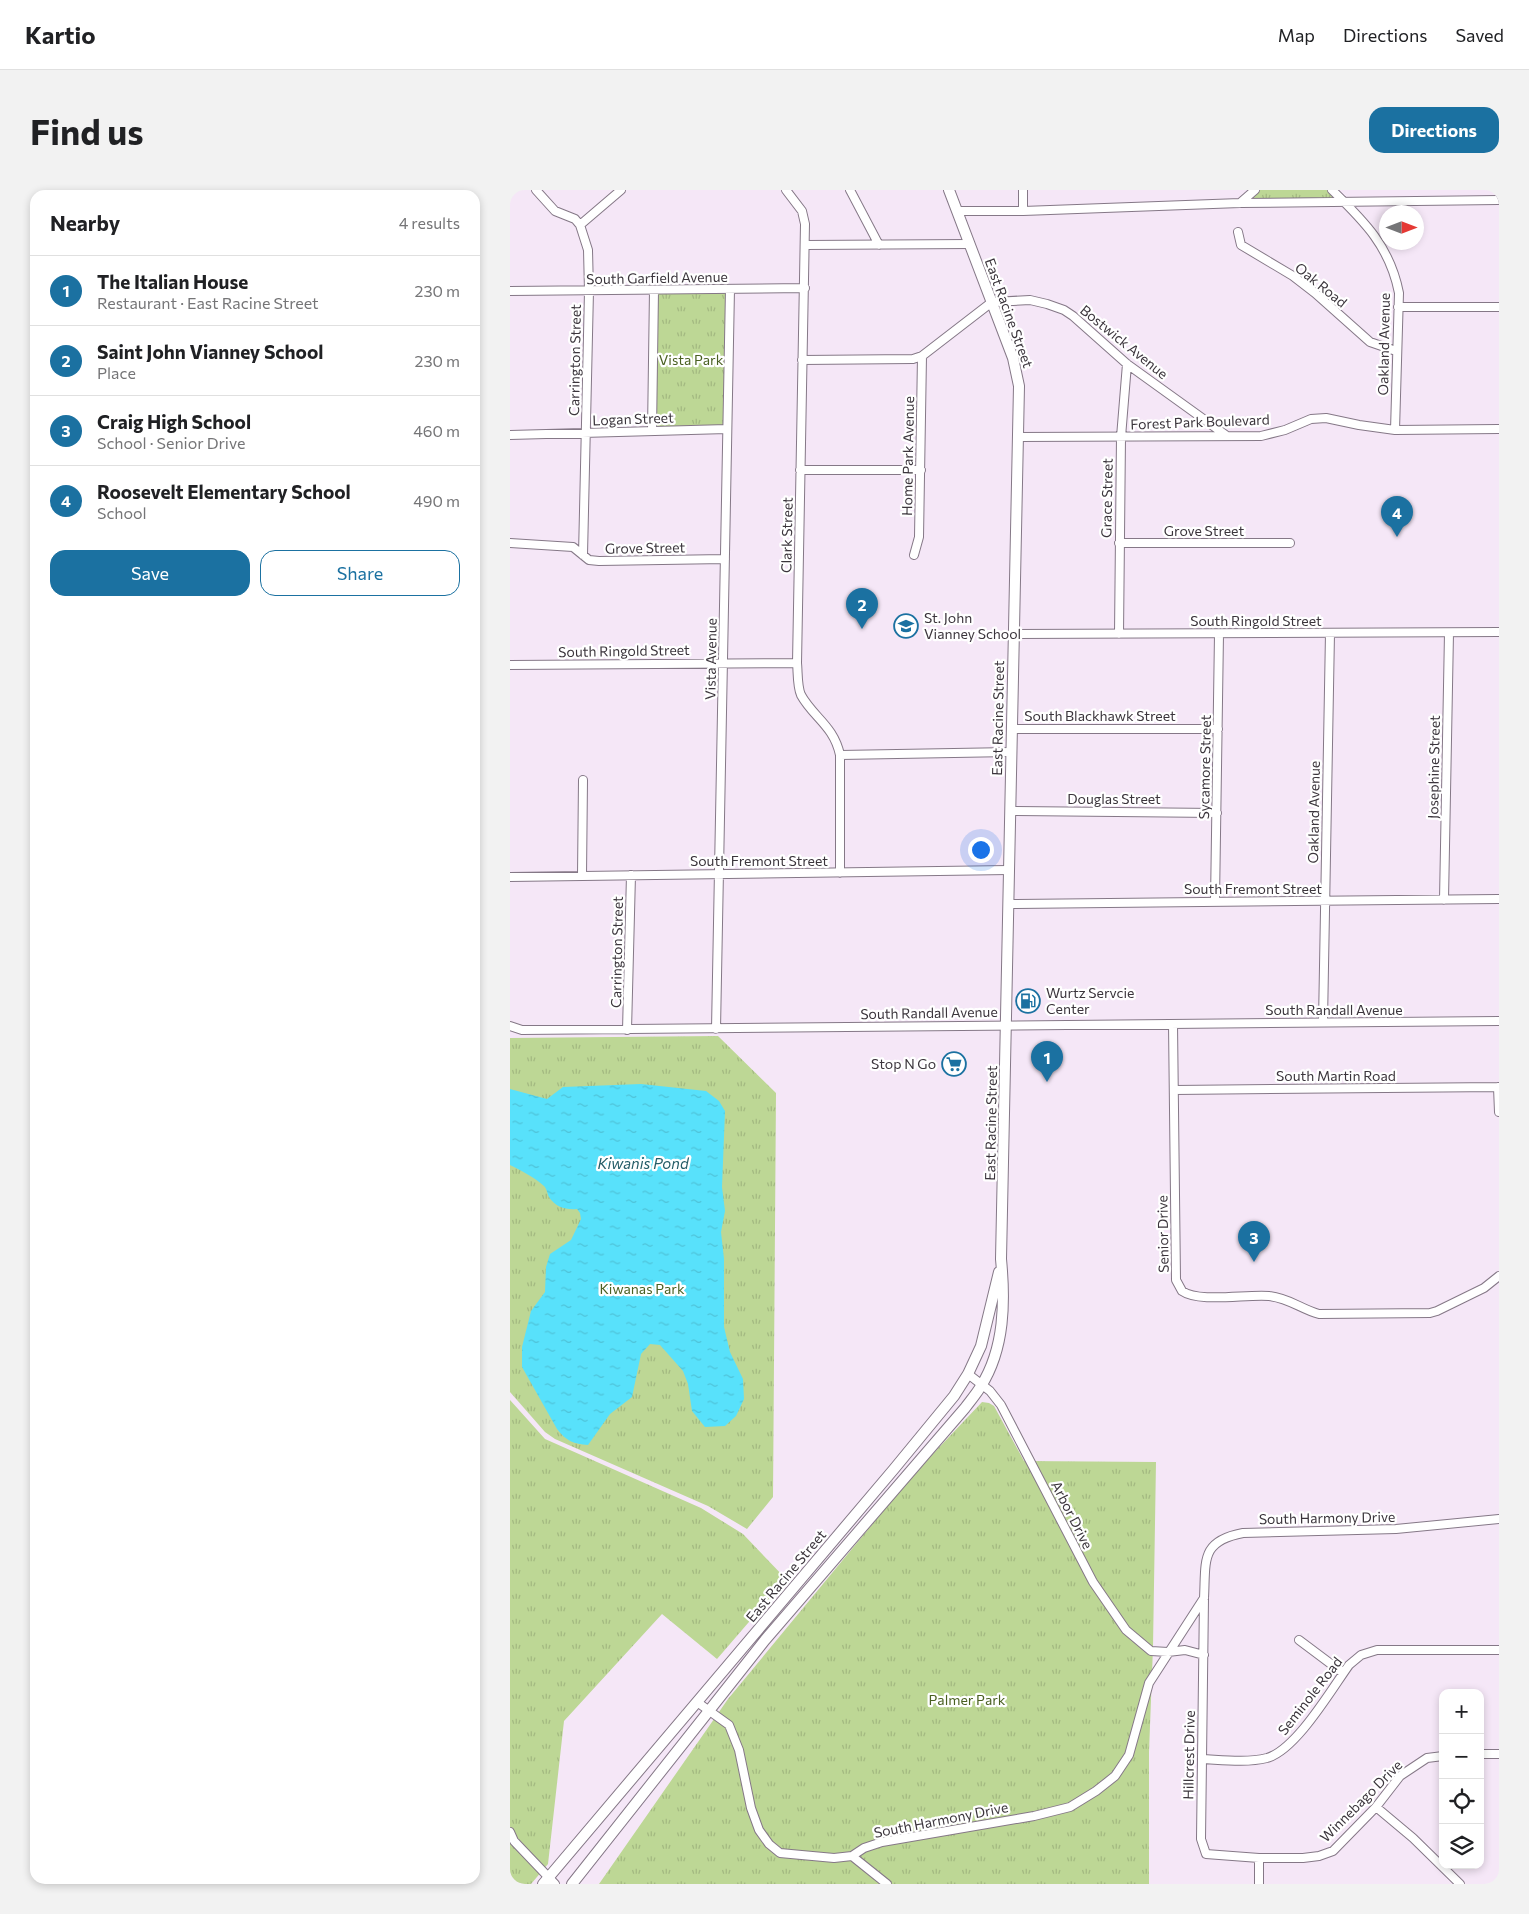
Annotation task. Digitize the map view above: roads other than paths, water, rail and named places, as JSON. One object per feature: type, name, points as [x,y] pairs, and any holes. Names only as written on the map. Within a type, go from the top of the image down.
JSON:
[{"type":"main road","name":"East Racine Street","points":[[572,1884],[765,1640],[965,1408],[982,1385],[999,1340],[1004,1302],[1001,1259],[1018,436],[1017,374],[1013,358],[950,190]]},
{"type":"main road","name":"East Racine Street","points":[[548,1882],[942,1412],[968,1374],[981,1346],[1001,1259]]},
{"type":"street","points":[[536,190],[555,211],[575,219],[580,225],[622,190]]},
{"type":"street","name":"Clark Street","points":[[786,190],[802,211],[805,224],[797,663],[800,694],[832,733],[840,755],[840,873]]},
{"type":"street","points":[[850,190],[879,245]]},
{"type":"street","points":[[1022,211],[1023,190]]},
{"type":"street","points":[[1240,203],[1255,190]]},
{"type":"street","name":"Oakland Avenue","points":[[1332,190],[1370,228],[1387,256],[1397,282],[1399,293],[1395,430]]},
{"type":"street","points":[[957,211],[1022,211],[1240,203],[1499,200]]},
{"type":"street","name":"Carrington Street","points":[[580,225],[588,250],[589,291],[583,555]]},
{"type":"street","name":"Oak Road","points":[[1238,232],[1241,245],[1293,276],[1370,342],[1396,351]]},
{"type":"street","points":[[805,245],[970,244]]},
{"type":"street","name":"South Garfield Avenue","points":[[510,292],[805,288]]},
{"type":"street","name":"Vista Avenue","points":[[716,1029],[730,289]]},
{"type":"street","points":[[652,431],[654,290]]},
{"type":"street","name":"Bostwick Avenue","points":[[992,302],[1030,300],[1064,310],[1084,325],[1127,364],[1227,436]]},
{"type":"street","points":[[802,360],[902,359],[922,356],[992,302]]},
{"type":"street","points":[[1398,307],[1499,306]]},
{"type":"street","name":"Home Park Avenue","points":[[914,555],[918,537],[921,470],[922,356]]},
{"type":"street","name":"Grace Street","points":[[1118,634],[1121,437],[1127,364]]},
{"type":"street","name":"Forest Park Boulevard","points":[[1018,436],[1121,437],[1272,434],[1310,419],[1326,418],[1395,430],[1499,429]]},
{"type":"street","name":"Logan Street","points":[[510,435],[728,430]]},
{"type":"street","points":[[800,470],[921,470]]},
{"type":"street","name":"Grove Street","points":[[510,543],[573,546],[589,560],[599,561],[726,559]]},
{"type":"street","name":"Grove Street","points":[[1118,543],[1290,543]]},
{"type":"street","name":"South Ringold Street","points":[[1013,634],[1499,632]]},
{"type":"street","name":"Oakland Avenue","points":[[1323,1022],[1330,633]]},
{"type":"street","name":"Josephine Street","points":[[1444,900],[1449,633]]},
{"type":"street","name":"Sycamore Street","points":[[1215,901],[1219,634]]},
{"type":"street","name":"South Ringold Street","points":[[510,665],[797,663]]},
{"type":"street","name":"South Blackhawk Street","points":[[1011,729],[1218,729]]},
{"type":"street","points":[[840,755],[1011,752]]},
{"type":"street","points":[[582,875],[583,780]]},
{"type":"street","name":"Douglas Street","points":[[1010,811],[1217,813]]},
{"type":"street","name":"South Fremont Street","points":[[510,876],[1009,870]]},
{"type":"street","name":"Carrington Street","points":[[627,1030],[631,875]]},
{"type":"street","points":[[510,876],[510,884]]},
{"type":"street","name":"South Fremont Street","points":[[1008,904],[1499,899]]},
{"type":"street","name":"South Randall Avenue","points":[[510,1026],[522,1030],[627,1030],[1499,1021]]},
{"type":"street","name":"Senior Drive","points":[[1173,1024],[1176,1280],[1178,1286],[1186,1294],[1197,1297],[1270,1296],[1290,1300],[1319,1314],[1430,1312],[1437,1311],[1484,1288],[1499,1276]]},
{"type":"street","points":[[1499,1087],[1499,1112]]},
{"type":"street","name":"South Martin Road","points":[[1174,1090],[1499,1087]]},
{"type":"street","name":"Arbor Drive","points":[[968,1374],[990,1391],[1000,1405],[1093,1582],[1126,1630],[1140,1644],[1151,1651],[1168,1652]]},
{"type":"street","name":"South Harmony Drive","points":[[1204,1655],[1204,1598],[1208,1552],[1216,1542],[1228,1536],[1262,1532],[1396,1529],[1499,1519]]},
{"type":"street","name":"South Harmony Drive","points":[[697,1702],[729,1724],[734,1735],[751,1808],[759,1830],[769,1844],[780,1853],[834,1858],[852,1856],[864,1848],[882,1842],[1034,1816],[1070,1807],[1096,1791],[1115,1776],[1129,1755],[1149,1683],[1204,1598]]},
{"type":"street","points":[[1299,1640],[1343,1673]]},
{"type":"street","points":[[1168,1652],[1184,1650],[1204,1655]]},
{"type":"street","name":"Seminole Road","points":[[1202,1759],[1253,1761],[1269,1757],[1284,1749],[1296,1737],[1349,1665],[1361,1656],[1377,1650],[1499,1650]]},
{"type":"street","name":"Hillcrest Drive","points":[[1204,1655],[1200,1839],[1206,1854]]},
{"type":"street","points":[[1484,1754],[1499,1754]]},
{"type":"street","name":"Winnebago Drive","points":[[1206,1854],[1259,1858],[1319,1856],[1333,1851],[1376,1807],[1400,1776],[1428,1758],[1439,1757]]},
{"type":"street","points":[[1376,1807],[1460,1884]]},
{"type":"street","points":[[510,1832],[514,1841],[548,1882]]},
{"type":"street","points":[[852,1856],[887,1884]]},
{"type":"street","points":[[1259,1858],[1259,1884]]},
{"type":"water","name":"Kiwanis Pond","points":[[641,1084],[706,1091],[719,1101],[725,1111],[722,1187],[725,1211],[721,1232],[724,1259],[724,1327],[730,1352],[743,1379],[744,1399],[736,1416],[725,1426],[705,1427],[692,1411],[688,1384],[683,1371],[660,1345],[650,1344],[641,1354],[632,1397],[610,1414],[588,1445],[579,1444],[567,1439],[557,1429],[522,1367],[522,1347],[531,1311],[545,1292],[546,1267],[550,1254],[571,1240],[581,1219],[580,1213],[577,1209],[569,1209],[558,1205],[551,1200],[544,1186],[510,1165],[510,1089],[547,1099],[563,1087]]},
{"type":"place","name":"Roosevelt Elementary School","points":[[1397,537]]},
{"type":"place","name":"St. John Vianney School","points":[[906,626]]},
{"type":"place","name":"Saint John Vianney School","points":[[862,629]]},
{"type":"place","name":"Wurtz Servcie Center","points":[[1028,1001]]},
{"type":"place","name":"Stop N Go","points":[[954,1064]]},
{"type":"place","name":"The Italian House","points":[[1047,1082]]},
{"type":"place","name":"Craig High School","points":[[1254,1262]]},
{"type":"park label","name":"Vista Park","points":[[691,360]]},
{"type":"park label","name":"Kiwanas Park","points":[[642,1289]]},
{"type":"park label","name":"Palmer Park","points":[[967,1700]]}]
